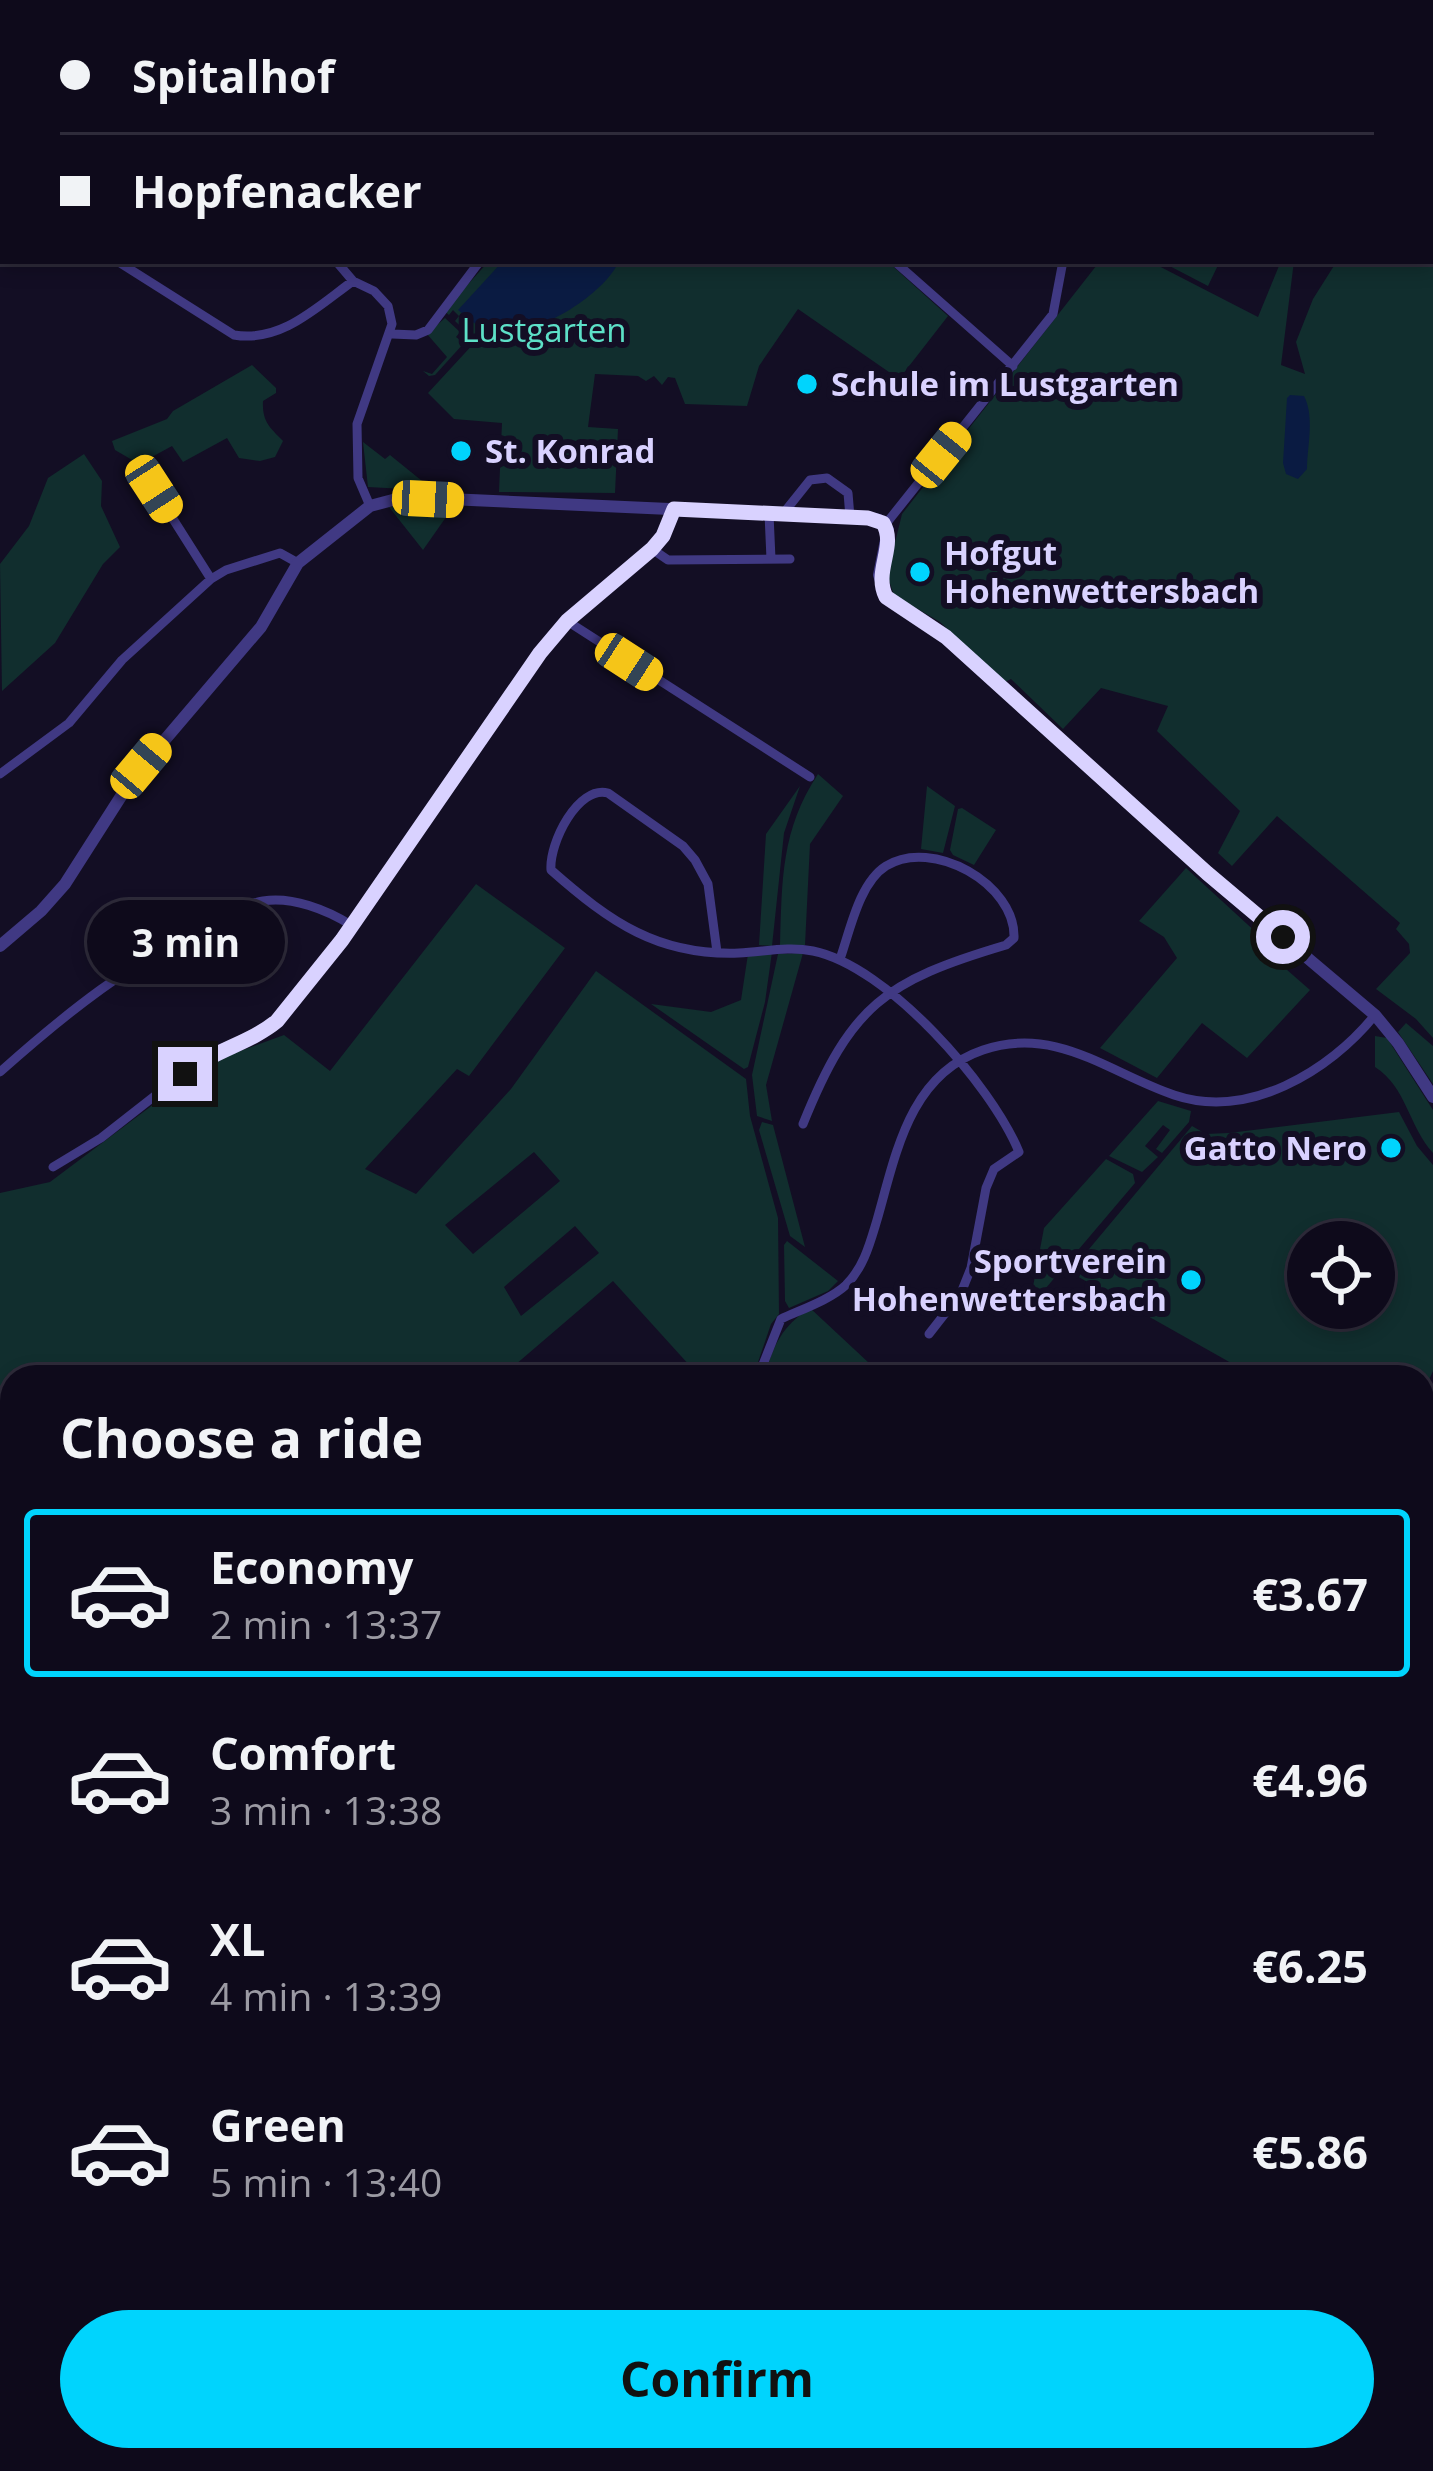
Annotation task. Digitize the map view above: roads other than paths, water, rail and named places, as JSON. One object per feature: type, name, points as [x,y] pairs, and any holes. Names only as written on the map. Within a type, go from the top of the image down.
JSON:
[{"type":"street","points":[[122,264],[234,335],[256,339],[286,328],[352,281]]},
{"type":"street","points":[[338,264],[352,281],[374,290],[388,305],[392,334],[357,424],[358,478],[370,506]]},
{"type":"street","points":[[392,334],[416,335],[428,330],[477,264]]},
{"type":"street","points":[[897,264],[1013,366]]},
{"type":"street","points":[[885,524],[1053,314],[1062,264]]},
{"type":"street","points":[[771,559],[776,514],[810,480],[827,478],[848,494],[850,518]]},
{"type":"street","points":[[154,489],[211,579]]},
{"type":"street","points":[[0,946],[65,884],[134,776],[260,627],[298,563],[370,506],[394,497],[874,519],[885,524],[889,538],[879,581],[886,597],[946,637],[1207,873],[1375,1016],[1433,1097]]},
{"type":"street","points":[[53,1167],[101,1138],[207,1055],[277,1021],[351,925],[540,653],[567,621],[652,549],[674,509]]},
{"type":"street","points":[[652,549],[668,560],[790,559]]},
{"type":"street","points":[[0,774],[69,722],[122,660],[211,579],[280,553],[298,563]]},
{"type":"street","points":[[567,621],[810,777]]},
{"type":"street","points":[[717,952],[708,884],[683,846],[608,793],[598,790],[586,795],[551,850],[551,870],[644,938],[663,946],[717,952],[793,949],[840,959],[887,992],[986,1092],[1019,1152],[994,1169],[966,1280],[929,1334]]},
{"type":"street","points":[[803,1124],[850,1032],[887,992],[923,973],[1006,945],[1015,938],[1015,926],[1004,902],[968,871],[915,857],[896,861],[868,886],[840,959]]},
{"type":"street","points":[[0,1072],[73,1007],[131,967],[237,910],[265,900],[294,901],[351,925]]},
{"type":"street","points":[[762,1365],[774,1330],[786,1317],[847,1284],[866,1256],[909,1115],[928,1087],[960,1061],[994,1046],[1049,1044],[1086,1055],[1168,1094],[1232,1101],[1269,1092],[1316,1069],[1375,1016]]},
{"type":"water","points":[[500,264],[617,264],[582,301],[524,330],[490,332],[458,310]]},
{"type":"water","points":[[1290,395],[1304,396],[1309,413],[1307,469],[1298,479],[1286,474],[1283,463]]},
{"type":"place","name":"Schule im Lustgarten","points":[[807,384]]},
{"type":"place","name":"St. Konrad","points":[[461,451]]},
{"type":"place","name":"Hofgut Hohenwettersbach","points":[[920,572]]},
{"type":"place","name":"Gatto Nero","points":[[1391,1148]]},
{"type":"place","name":"Sportverein Hohenwettersbach","points":[[1191,1280]]},
{"type":"park label","name":"Lustgarten","points":[[544,330]]}]
